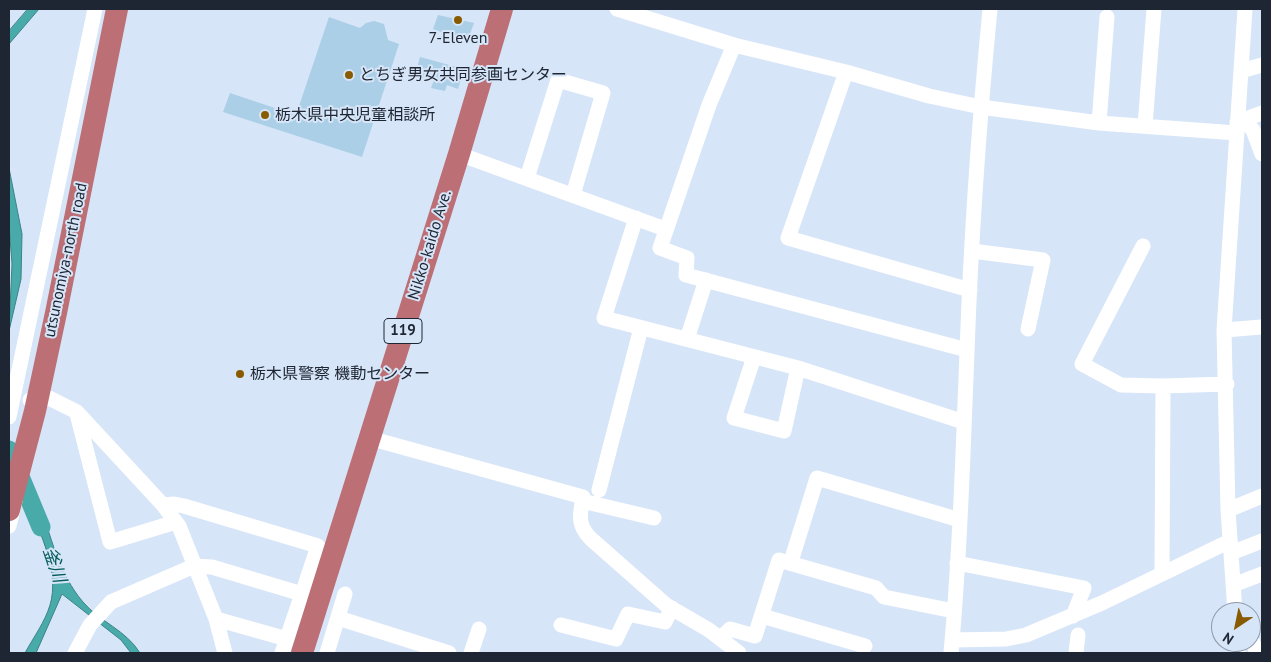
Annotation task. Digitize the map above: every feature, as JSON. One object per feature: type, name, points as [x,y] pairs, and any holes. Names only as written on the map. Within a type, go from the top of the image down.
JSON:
[{"type":"highway","name":"utsunomiya-north road","points":[[9,456],[42,310],[102,9]]},
{"type":"highway","name":"utsunomiya-north road","points":[[9,510],[50,340],[117,9]]},
{"type":"highway","name":"Nikko-kaido Ave.","points":[[294,646],[369,438],[459,154],[502,9]]},
{"type":"street","points":[[9,417],[94,9]]},
{"type":"street","points":[[9,526],[42,399],[122,9]]},
{"type":"street","points":[[617,9],[734,45],[846,72],[929,96],[981,107],[1099,123],[1145,126],[1240,125],[1253,130],[1262,154]]},
{"type":"street","points":[[990,9],[981,107],[972,250],[960,520],[952,646],[1026,635],[1073,616],[1162,574],[1231,547],[1262,541]]},
{"type":"street","points":[[1145,126],[1154,9]]},
{"type":"street","points":[[1235,602],[1228,510],[1227,384],[1224,330],[1240,125],[1241,71],[1246,9]]},
{"type":"street","points":[[1099,123],[1107,17]]},
{"type":"street","points":[[734,45],[709,105],[660,248],[687,258],[686,275],[967,350]]},
{"type":"street","points":[[1241,71],[1262,64]]},
{"type":"street","points":[[846,72],[788,238],[970,290]]},
{"type":"street","points":[[527,178],[558,80],[603,93],[572,195]]},
{"type":"street","points":[[1240,125],[1262,113]]},
{"type":"street","points":[[459,154],[665,229]]},
{"type":"street","points":[[636,218],[604,318],[798,368],[964,422]]},
{"type":"street","points":[[1144,246],[1082,364],[1121,385],[1227,384]]},
{"type":"street","points":[[972,250],[1043,260],[1028,329]]},
{"type":"street","points":[[687,339],[706,280]]},
{"type":"street","points":[[1224,330],[1262,327]]},
{"type":"street","points":[[599,490],[641,328]]},
{"type":"street","points":[[754,357],[734,418],[784,431],[798,368]]},
{"type":"street","points":[[1162,574],[1163,386]]},
{"type":"street","points":[[11,401],[49,398],[77,412],[163,505],[176,522],[216,619],[225,653]]},
{"type":"street","points":[[77,412],[110,542],[176,522]]},
{"type":"street","points":[[369,438],[583,497],[580,514],[582,529],[672,608],[721,638],[739,653]]},
{"type":"street","points":[[793,555],[817,478],[960,520]]},
{"type":"street","points":[[1228,510],[1262,496]]},
{"type":"street","points":[[582,501],[654,518]]},
{"type":"street","points":[[163,505],[174,504],[184,506],[318,546],[302,594],[294,646]]},
{"type":"street","points":[[721,638],[730,628],[755,636],[780,560],[876,588],[884,597],[954,611]]},
{"type":"street","points":[[957,563],[1084,588],[1073,616]]},
{"type":"street","points":[[75,653],[90,624],[110,602],[194,566],[212,567],[302,594]]},
{"type":"street","points":[[1234,591],[1262,574]]},
{"type":"street","points":[[1234,591],[1237,602]]},
{"type":"street","points":[[327,653],[345,594]]},
{"type":"street","points":[[561,625],[616,638],[628,614],[665,622],[672,608]]},
{"type":"street","points":[[762,616],[865,646]]},
{"type":"street","points":[[338,618],[449,653]]},
{"type":"street","points":[[216,619],[294,646]]},
{"type":"street","points":[[471,653],[479,629]]},
{"type":"street","points":[[1076,653],[1078,635]]},
{"type":"street","points":[[282,653],[294,646]]},
{"type":"water","points":[[28,9],[39,9],[9,44],[9,31]]},
{"type":"water","points":[[9,168],[22,234],[21,279],[9,331],[12,264],[9,225]]},
{"type":"water","points":[[39,500],[61,567],[75,591],[90,609],[128,638],[140,653],[131,653],[121,640],[62,594],[36,653],[25,653],[45,618],[52,592],[51,566],[29,504]]},
{"type":"building","points":[[438,15],[474,23],[467,42],[433,29]]},
{"type":"building","name":"とちぎ男女共同参画センター","points":[[329,17],[360,28],[366,23],[374,21],[384,24],[388,40],[399,44],[362,157],[223,112],[230,93],[296,115]]},
{"type":"building","points":[[420,57],[464,69],[458,89],[447,85],[445,91],[431,88],[434,80],[415,75]]},
{"type":"waterway","name":"釜川","points":[[9,450],[41,527]]},
{"type":"place","name":"7-Eleven","points":[[458,20]]},
{"type":"place","name":"とちぎ男女共同参画センター","points":[[349,75]]},
{"type":"place","name":"栃木県中央児童相談所","points":[[265,115]]},
{"type":"place","name":"栃木県警察 機動センター","points":[[240,374]]}]
